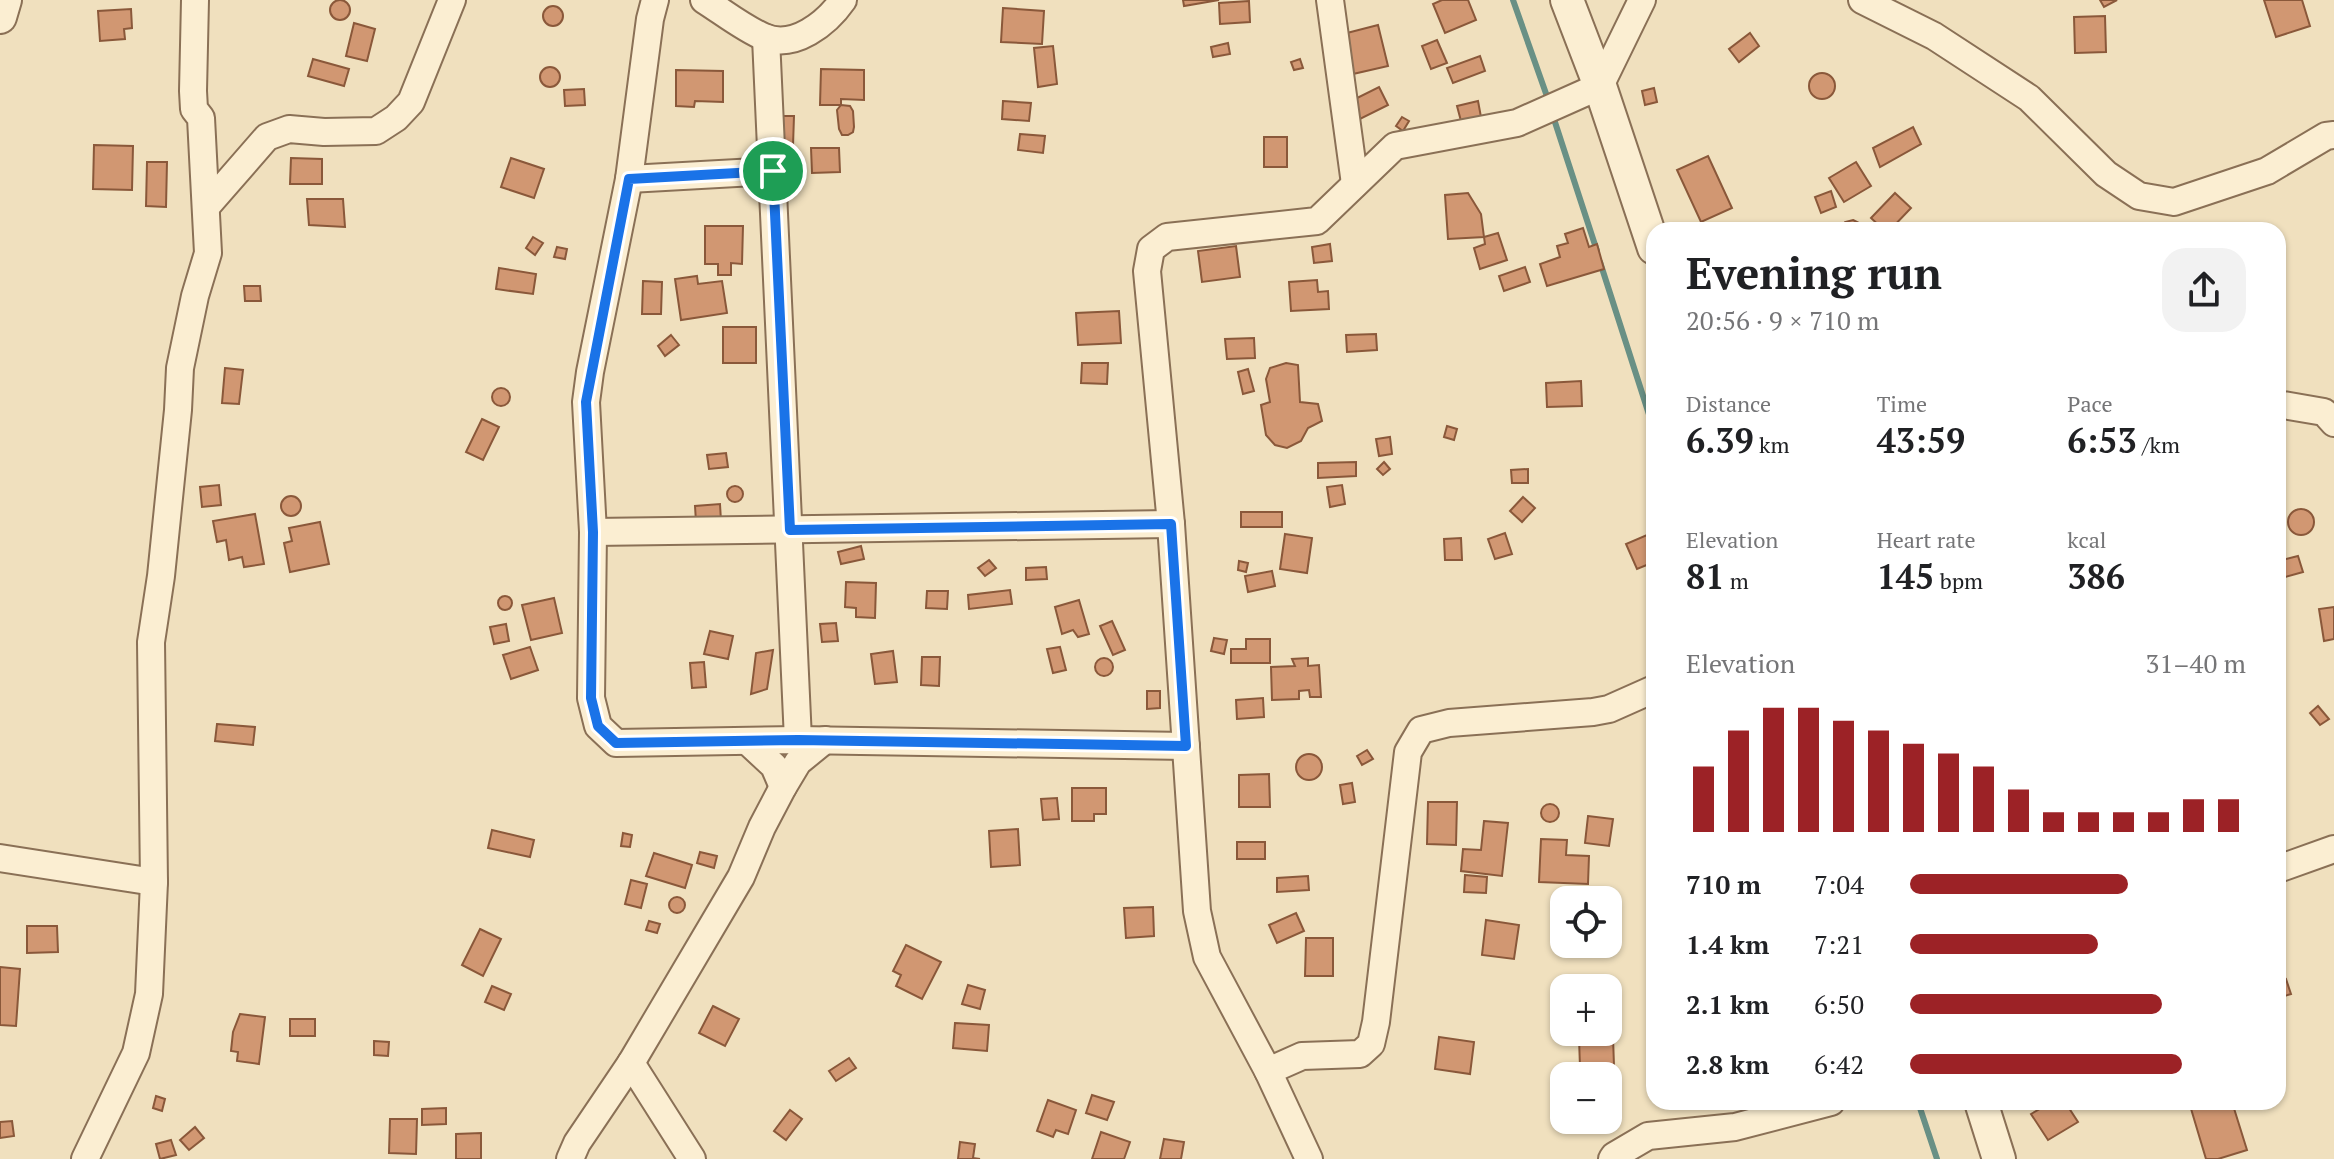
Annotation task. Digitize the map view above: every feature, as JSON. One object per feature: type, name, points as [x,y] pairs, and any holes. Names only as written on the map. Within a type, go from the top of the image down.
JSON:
[{"type":"street","points":[[0,17],[5,0]]},
{"type":"street","points":[[85,1159],[136,1053],[149,994],[154,882],[151,642],[161,576],[180,368],[208,253],[201,118],[194,109],[193,91],[195,0]]},
{"type":"street","points":[[206,207],[267,137],[289,129],[376,131],[396,118],[411,102],[452,0]]},
{"type":"street","points":[[655,0],[629,179],[586,402],[593,532],[591,698],[598,726],[616,743],[825,740],[1186,746]]},
{"type":"street","points":[[704,0],[766,38],[796,39],[834,14],[843,0]]},
{"type":"street","points":[[1330,0],[1355,184]]},
{"type":"street","points":[[1567,0],[1600,86],[1646,224]]},
{"type":"street","points":[[1309,1159],[1268,1071],[1207,957],[1197,911],[1171,524],[1147,271],[1151,249],[1167,237],[1317,221],[1395,146],[1517,123],[1600,86],[1642,0]]},
{"type":"street","points":[[1862,0],[1934,36],[2029,98],[2106,174],[2139,196],[2174,202],[2267,171],[2326,136],[2334,135]]},
{"type":"street","points":[[766,38],[798,740]]},
{"type":"street","points":[[629,179],[773,171]]},
{"type":"street","points":[[2286,406],[2324,412],[2334,423]]},
{"type":"street","points":[[593,532],[1171,524]]},
{"type":"street","points":[[1268,1071],[1302,1056],[1360,1054],[1371,1044],[1408,752],[1421,730],[1449,723],[1593,712],[1609,709],[1646,693]]},
{"type":"street","points":[[570,1159],[741,877],[762,827],[798,762],[825,740]]},
{"type":"street","points":[[747,741],[774,766],[783,787]]},
{"type":"street","points":[[2286,866],[2334,849]]},
{"type":"street","points":[[0,858],[154,882]]},
{"type":"street","points":[[631,1063],[692,1159]]},
{"type":"street","points":[[1612,1159],[1648,1136],[1735,1127],[1800,1110]]},
{"type":"street","points":[[1984,1110],[1999,1159]]},
{"type":"building","points":[[336,0],[344,0],[350,10],[344,20],[336,20],[330,14],[330,6]]},
{"type":"building","points":[[1183,0],[1219,0],[1184,6]]},
{"type":"building","points":[[1442,0],[1468,0],[1476,20],[1445,33],[1433,4]]},
{"type":"building","points":[[2100,0],[2117,0],[2104,7]]},
{"type":"building","points":[[2264,0],[2302,0],[2310,26],[2276,37]]},
{"type":"building","points":[[1249,1],[1250,22],[1220,24],[1219,3]]},
{"type":"building","points":[[549,6],[557,6],[563,16],[557,26],[549,26],[543,20],[543,12]]},
{"type":"building","points":[[1003,8],[1044,11],[1042,44],[1001,42]]},
{"type":"building","points":[[131,9],[132,28],[124,29],[125,39],[100,41],[98,11]]},
{"type":"building","points":[[2105,16],[2106,52],[2075,53],[2074,17]]},
{"type":"building","points":[[354,23],[375,29],[367,61],[346,56]]},
{"type":"building","points":[[1378,25],[1388,66],[1353,74],[1343,34]]},
{"type":"building","points":[[1750,33],[1759,46],[1739,62],[1729,49]]},
{"type":"building","points":[[1437,40],[1447,63],[1431,69],[1422,46]]},
{"type":"building","points":[[1228,43],[1230,54],[1213,57],[1211,47]]},
{"type":"building","points":[[1053,46],[1057,84],[1038,87],[1034,48]]},
{"type":"building","points":[[1480,56],[1485,71],[1453,83],[1447,68]]},
{"type":"building","points":[[313,59],[349,69],[344,86],[308,76]]},
{"type":"building","points":[[1300,59],[1303,68],[1294,70],[1291,62]]},
{"type":"building","points":[[546,67],[554,67],[560,77],[554,87],[546,87],[540,81],[540,73]]},
{"type":"building","points":[[821,69],[864,70],[864,100],[841,99],[841,105],[820,105]]},
{"type":"building","points":[[676,70],[723,71],[723,102],[695,101],[694,107],[676,106]]},
{"type":"building","points":[[1822,73],[1831,77],[1835,86],[1831,95],[1822,99],[1813,95],[1809,86],[1813,77]]},
{"type":"building","points":[[1379,87],[1388,105],[1358,120],[1349,102]]},
{"type":"building","points":[[1654,88],[1657,102],[1645,105],[1642,91]]},
{"type":"building","points":[[584,89],[585,105],[565,106],[564,90]]},
{"type":"building","points":[[1003,101],[1031,103],[1029,121],[1002,119]]},
{"type":"building","points":[[1478,101],[1481,117],[1461,121],[1457,106]]},
{"type":"building","points":[[841,105],[850,106],[853,111],[853,132],[848,135],[842,135],[839,129],[837,110]]},
{"type":"building","points":[[776,116],[794,116],[793,146],[776,146]]},
{"type":"building","points":[[1402,117],[1409,121],[1403,131],[1396,126]]},
{"type":"building","points":[[1913,127],[1921,144],[1880,167],[1873,148]]},
{"type":"building","points":[[1020,134],[1045,136],[1043,153],[1018,150]]},
{"type":"building","points":[[1264,137],[1287,137],[1287,167],[1264,167]]},
{"type":"building","points":[[94,145],[133,146],[132,190],[93,189]]},
{"type":"building","points":[[811,148],[839,148],[840,172],[812,173]]},
{"type":"building","points":[[1708,156],[1732,208],[1701,222],[1677,170]]},
{"type":"building","points":[[291,158],[322,159],[322,184],[290,184]]},
{"type":"building","points":[[511,158],[544,169],[534,198],[501,187]]},
{"type":"building","points":[[147,162],[167,162],[166,207],[146,206]]},
{"type":"building","points":[[1856,162],[1871,186],[1844,202],[1829,178]]},
{"type":"building","points":[[1831,191],[1836,207],[1821,213],[1815,197]]},
{"type":"building","points":[[1468,193],[1481,214],[1484,237],[1448,239],[1445,195]]},
{"type":"building","points":[[1895,193],[1911,208],[1898,222],[1875,222],[1871,218]]},
{"type":"building","points":[[307,199],[343,199],[345,227],[309,225]]},
{"type":"building","points":[[705,226],[743,226],[742,264],[731,263],[731,275],[718,275],[718,264],[705,264]]},
{"type":"building","points":[[1583,228],[1589,247],[1597,244],[1604,269],[1547,286],[1540,264],[1560,257],[1557,246],[1568,243],[1565,234]]},
{"type":"building","points":[[1498,233],[1507,260],[1480,269],[1474,248],[1485,244],[1484,237]]},
{"type":"building","points":[[533,237],[543,243],[535,255],[526,248]]},
{"type":"building","points":[[1330,244],[1332,261],[1314,263],[1312,247]]},
{"type":"building","points":[[1236,246],[1240,277],[1202,282],[1198,251]]},
{"type":"building","points":[[557,247],[567,249],[565,259],[554,257]]},
{"type":"building","points":[[1525,267],[1530,282],[1504,291],[1499,276]]},
{"type":"building","points":[[499,268],[536,274],[533,294],[496,289]]},
{"type":"building","points":[[697,276],[698,284],[722,281],[727,313],[681,320],[675,279]]},
{"type":"building","points":[[1317,280],[1318,292],[1328,291],[1329,309],[1291,311],[1289,282]]},
{"type":"building","points":[[643,281],[662,282],[661,314],[642,314]]},
{"type":"building","points":[[244,286],[260,286],[261,301],[245,301]]},
{"type":"building","points":[[1119,311],[1121,343],[1078,345],[1076,313]]},
{"type":"building","points":[[723,327],[756,327],[756,363],[723,363]]},
{"type":"building","points":[[1376,334],[1377,350],[1347,352],[1346,335]]},
{"type":"building","points":[[671,335],[679,345],[665,356],[658,346]]},
{"type":"building","points":[[1254,338],[1255,358],[1227,359],[1225,339]]},
{"type":"building","points":[[1082,363],[1108,363],[1107,384],[1081,383]]},
{"type":"building","points":[[1286,363],[1298,365],[1300,402],[1318,404],[1322,421],[1308,428],[1301,441],[1287,448],[1275,445],[1266,435],[1261,405],[1270,402],[1266,379],[1270,368]]},
{"type":"building","points":[[225,368],[243,370],[239,404],[222,403]]},
{"type":"building","points":[[1248,369],[1254,391],[1243,394],[1238,372]]},
{"type":"building","points":[[1581,381],[1582,406],[1547,407],[1546,383]]},
{"type":"building","points":[[497,388],[505,388],[510,397],[508,404],[497,406],[492,401],[492,393]]},
{"type":"building","points":[[482,419],[499,427],[483,460],[466,452]]},
{"type":"building","points":[[1447,426],[1457,429],[1454,440],[1444,437]]},
{"type":"building","points":[[1390,437],[1392,454],[1379,456],[1376,439]]},
{"type":"building","points":[[726,453],[728,467],[709,469],[707,455]]},
{"type":"building","points":[[1356,462],[1356,476],[1318,478],[1318,463]]},
{"type":"building","points":[[1384,462],[1390,469],[1383,475],[1377,469]]},
{"type":"building","points":[[1528,469],[1528,483],[1512,483],[1511,470]]},
{"type":"building","points":[[219,485],[221,505],[202,507],[200,487]]},
{"type":"building","points":[[1342,485],[1345,504],[1330,507],[1327,487]]},
{"type":"building","points":[[732,486],[738,486],[743,494],[741,500],[732,502],[727,497],[727,491]]},
{"type":"building","points":[[291,496],[298,499],[301,506],[298,513],[291,516],[284,513],[281,506],[284,499]]},
{"type":"building","points":[[1523,497],[1535,508],[1522,522],[1510,511]]},
{"type":"building","points":[[720,504],[721,521],[696,522],[695,506]]},
{"type":"building","points":[[2301,509],[2310,513],[2314,522],[2310,531],[2301,535],[2292,531],[2288,522],[2292,513]]},
{"type":"building","points":[[1241,512],[1282,512],[1282,527],[1241,527]]},
{"type":"building","points":[[255,514],[264,564],[244,567],[242,557],[229,560],[226,540],[217,542],[213,521]]},
{"type":"building","points":[[320,522],[329,564],[290,572],[284,543],[292,541],[289,528]]},
{"type":"building","points":[[1505,533],[1512,554],[1495,559],[1488,539]]},
{"type":"building","points":[[1285,534],[1312,538],[1307,573],[1280,569]]},
{"type":"building","points":[[1646,535],[1646,565],[1637,569],[1626,544]]},
{"type":"building","points":[[1461,538],[1462,560],[1445,560],[1444,539]]},
{"type":"building","points":[[861,546],[864,559],[841,564],[838,552]]},
{"type":"building","points":[[2298,556],[2303,572],[2286,577],[2286,559]]},
{"type":"building","points":[[989,560],[996,568],[985,576],[978,568]]},
{"type":"building","points":[[1239,561],[1248,563],[1246,572],[1238,570]]},
{"type":"building","points":[[1046,567],[1047,579],[1026,580],[1026,568]]},
{"type":"building","points":[[1272,571],[1275,586],[1248,592],[1245,576]]},
{"type":"building","points":[[846,582],[876,583],[875,618],[856,617],[856,608],[845,607]]},
{"type":"building","points":[[1010,590],[1012,604],[969,609],[968,595]]},
{"type":"building","points":[[927,591],[948,591],[947,609],[926,608]]},
{"type":"building","points":[[505,596],[512,603],[505,610],[498,603]]},
{"type":"building","points":[[554,598],[562,633],[531,640],[522,605]]},
{"type":"building","points":[[1079,600],[1089,634],[1078,637],[1073,630],[1062,634],[1055,607]]},
{"type":"building","points":[[2334,607],[2334,639],[2324,641],[2319,609]]},
{"type":"building","points":[[1112,621],[1125,650],[1113,655],[1100,626]]},
{"type":"building","points":[[836,623],[838,641],[822,642],[820,624]]},
{"type":"building","points":[[506,624],[509,641],[494,644],[490,627]]},
{"type":"building","points":[[710,631],[733,636],[728,659],[704,654]]},
{"type":"building","points":[[1214,638],[1227,640],[1224,654],[1211,651]]},
{"type":"building","points":[[1246,639],[1270,639],[1270,663],[1231,663],[1231,649],[1246,649]]},
{"type":"building","points":[[530,647],[538,670],[511,679],[503,655]]},
{"type":"building","points":[[1060,647],[1066,670],[1053,673],[1047,649]]},
{"type":"building","points":[[773,650],[767,689],[751,694],[756,653]]},
{"type":"building","points":[[893,651],[897,682],[875,684],[871,654]]},
{"type":"building","points":[[922,657],[940,657],[939,686],[921,685]]},
{"type":"building","points":[[1104,658],[1113,667],[1104,676],[1095,667]]},
{"type":"building","points":[[1308,658],[1308,666],[1319,665],[1321,697],[1310,697],[1309,690],[1299,691],[1299,699],[1272,700],[1271,667],[1295,666],[1292,659]]},
{"type":"building","points":[[704,662],[706,687],[692,688],[690,663]]},
{"type":"building","points":[[1147,691],[1160,691],[1160,708],[1147,709]]},
{"type":"building","points":[[1263,698],[1264,717],[1237,719],[1236,700]]},
{"type":"building","points":[[2318,706],[2329,719],[2320,725],[2310,713]]},
{"type":"building","points":[[217,724],[255,727],[253,745],[215,741]]},
{"type":"building","points":[[1367,750],[1373,759],[1362,765],[1357,756]]},
{"type":"building","points":[[1309,754],[1318,758],[1322,767],[1318,776],[1309,780],[1300,776],[1296,767],[1300,758]]},
{"type":"building","points":[[1269,774],[1270,807],[1239,807],[1239,775]]},
{"type":"building","points":[[1352,783],[1355,802],[1343,804],[1340,785]]},
{"type":"building","points":[[1072,788],[1106,788],[1106,814],[1094,814],[1094,821],[1072,821]]},
{"type":"building","points":[[1057,798],[1059,819],[1043,820],[1041,799]]},
{"type":"building","points":[[1428,802],[1457,802],[1456,845],[1427,844]]},
{"type":"building","points":[[1550,804],[1559,813],[1550,822],[1541,813]]},
{"type":"building","points":[[1588,816],[1613,819],[1609,846],[1585,843]]},
{"type":"building","points":[[1484,821],[1508,823],[1502,876],[1461,871],[1463,849],[1481,850]]},
{"type":"building","points":[[1018,829],[1020,865],[991,867],[989,831]]},
{"type":"building","points":[[492,830],[534,840],[530,857],[488,848]]},
{"type":"building","points":[[623,833],[632,835],[630,847],[621,846]]},
{"type":"building","points":[[1541,839],[1567,840],[1566,855],[1589,856],[1588,884],[1539,882]]},
{"type":"building","points":[[1237,842],[1265,842],[1265,859],[1237,859]]},
{"type":"building","points":[[700,852],[717,856],[714,868],[697,863]]},
{"type":"building","points":[[654,853],[692,865],[685,888],[646,876]]},
{"type":"building","points":[[1465,875],[1487,877],[1486,893],[1464,892]]},
{"type":"building","points":[[1308,876],[1309,890],[1277,892],[1277,878]]},
{"type":"building","points":[[631,880],[647,884],[641,908],[625,904]]},
{"type":"building","points":[[674,897],[680,897],[685,905],[683,911],[674,913],[669,908],[669,902]]},
{"type":"building","points":[[1153,907],[1154,936],[1126,938],[1124,908]]},
{"type":"building","points":[[1296,913],[1304,931],[1277,943],[1269,925]]},
{"type":"building","points":[[1486,920],[1519,925],[1514,959],[1482,955]]},
{"type":"building","points":[[649,921],[660,924],[657,933],[646,930]]},
{"type":"building","points":[[27,926],[57,926],[58,952],[27,953]]},
{"type":"building","points":[[480,929],[501,939],[483,976],[462,965]]},
{"type":"building","points":[[1306,938],[1333,938],[1333,976],[1305,976]]},
{"type":"building","points":[[906,945],[941,962],[922,999],[896,986],[901,975],[893,971]]},
{"type":"building","points":[[0,967],[20,969],[16,1026],[0,1025]]},
{"type":"building","points":[[2286,979],[2291,994],[2286,996]]},
{"type":"building","points":[[968,985],[985,990],[980,1009],[962,1004]]},
{"type":"building","points":[[492,986],[511,994],[504,1010],[485,1002]]},
{"type":"building","points":[[713,1006],[739,1019],[725,1046],[699,1033]]},
{"type":"building","points":[[240,1014],[265,1017],[259,1064],[237,1061],[238,1052],[231,1051],[233,1032]]},
{"type":"building","points":[[290,1019],[315,1019],[315,1036],[290,1036]]},
{"type":"building","points":[[955,1023],[989,1025],[987,1051],[953,1048]]},
{"type":"building","points":[[1439,1037],[1474,1042],[1470,1074],[1435,1069]]},
{"type":"building","points":[[374,1041],[389,1042],[388,1056],[374,1055]]},
{"type":"building","points":[[1579,1046],[1613,1046],[1614,1062],[1580,1062]]},
{"type":"building","points":[[849,1058],[856,1068],[836,1081],[829,1071]]},
{"type":"building","points":[[1092,1095],[1114,1102],[1107,1120],[1086,1113]]},
{"type":"building","points":[[156,1096],[165,1099],[162,1111],[153,1108]]},
{"type":"building","points":[[1048,1100],[1076,1110],[1068,1134],[1056,1130],[1053,1137],[1037,1131]]},
{"type":"building","points":[[446,1108],[446,1124],[422,1125],[422,1109]]},
{"type":"building","points":[[790,1110],[802,1119],[786,1140],[774,1131]]},
{"type":"building","points":[[2038,1110],[2070,1110],[2078,1122],[2048,1140],[2031,1114]]},
{"type":"building","points":[[2191,1110],[2234,1110],[2247,1150],[2218,1159],[2206,1159]]},
{"type":"building","points":[[390,1119],[417,1119],[416,1154],[389,1153]]},
{"type":"building","points":[[12,1121],[14,1136],[0,1138],[0,1122]]},
{"type":"building","points":[[195,1127],[204,1138],[189,1150],[180,1140]]},
{"type":"building","points":[[1101,1132],[1130,1142],[1124,1159],[1092,1159]]},
{"type":"building","points":[[481,1133],[481,1159],[456,1159],[456,1134]]},
{"type":"building","points":[[1164,1139],[1184,1142],[1181,1159],[1160,1159]]},
{"type":"building","points":[[171,1140],[176,1155],[160,1159],[156,1144]]},
{"type":"building","points":[[960,1142],[975,1144],[973,1158],[980,1159],[958,1159]]},
{"type":"waterway","points":[[1513,0],[1549,102]]},
{"type":"waterway","points":[[1552,113],[1597,251]]},
{"type":"waterway","points":[[1600,262],[1646,405]]},
{"type":"waterway","points":[[1921,1110],[1937,1159]]},
{"type":"route","points":[[773,171],[790,530],[1171,524],[1186,746],[798,740],[616,743],[598,726],[591,698],[593,532],[586,402],[629,179],[773,171]]}]
